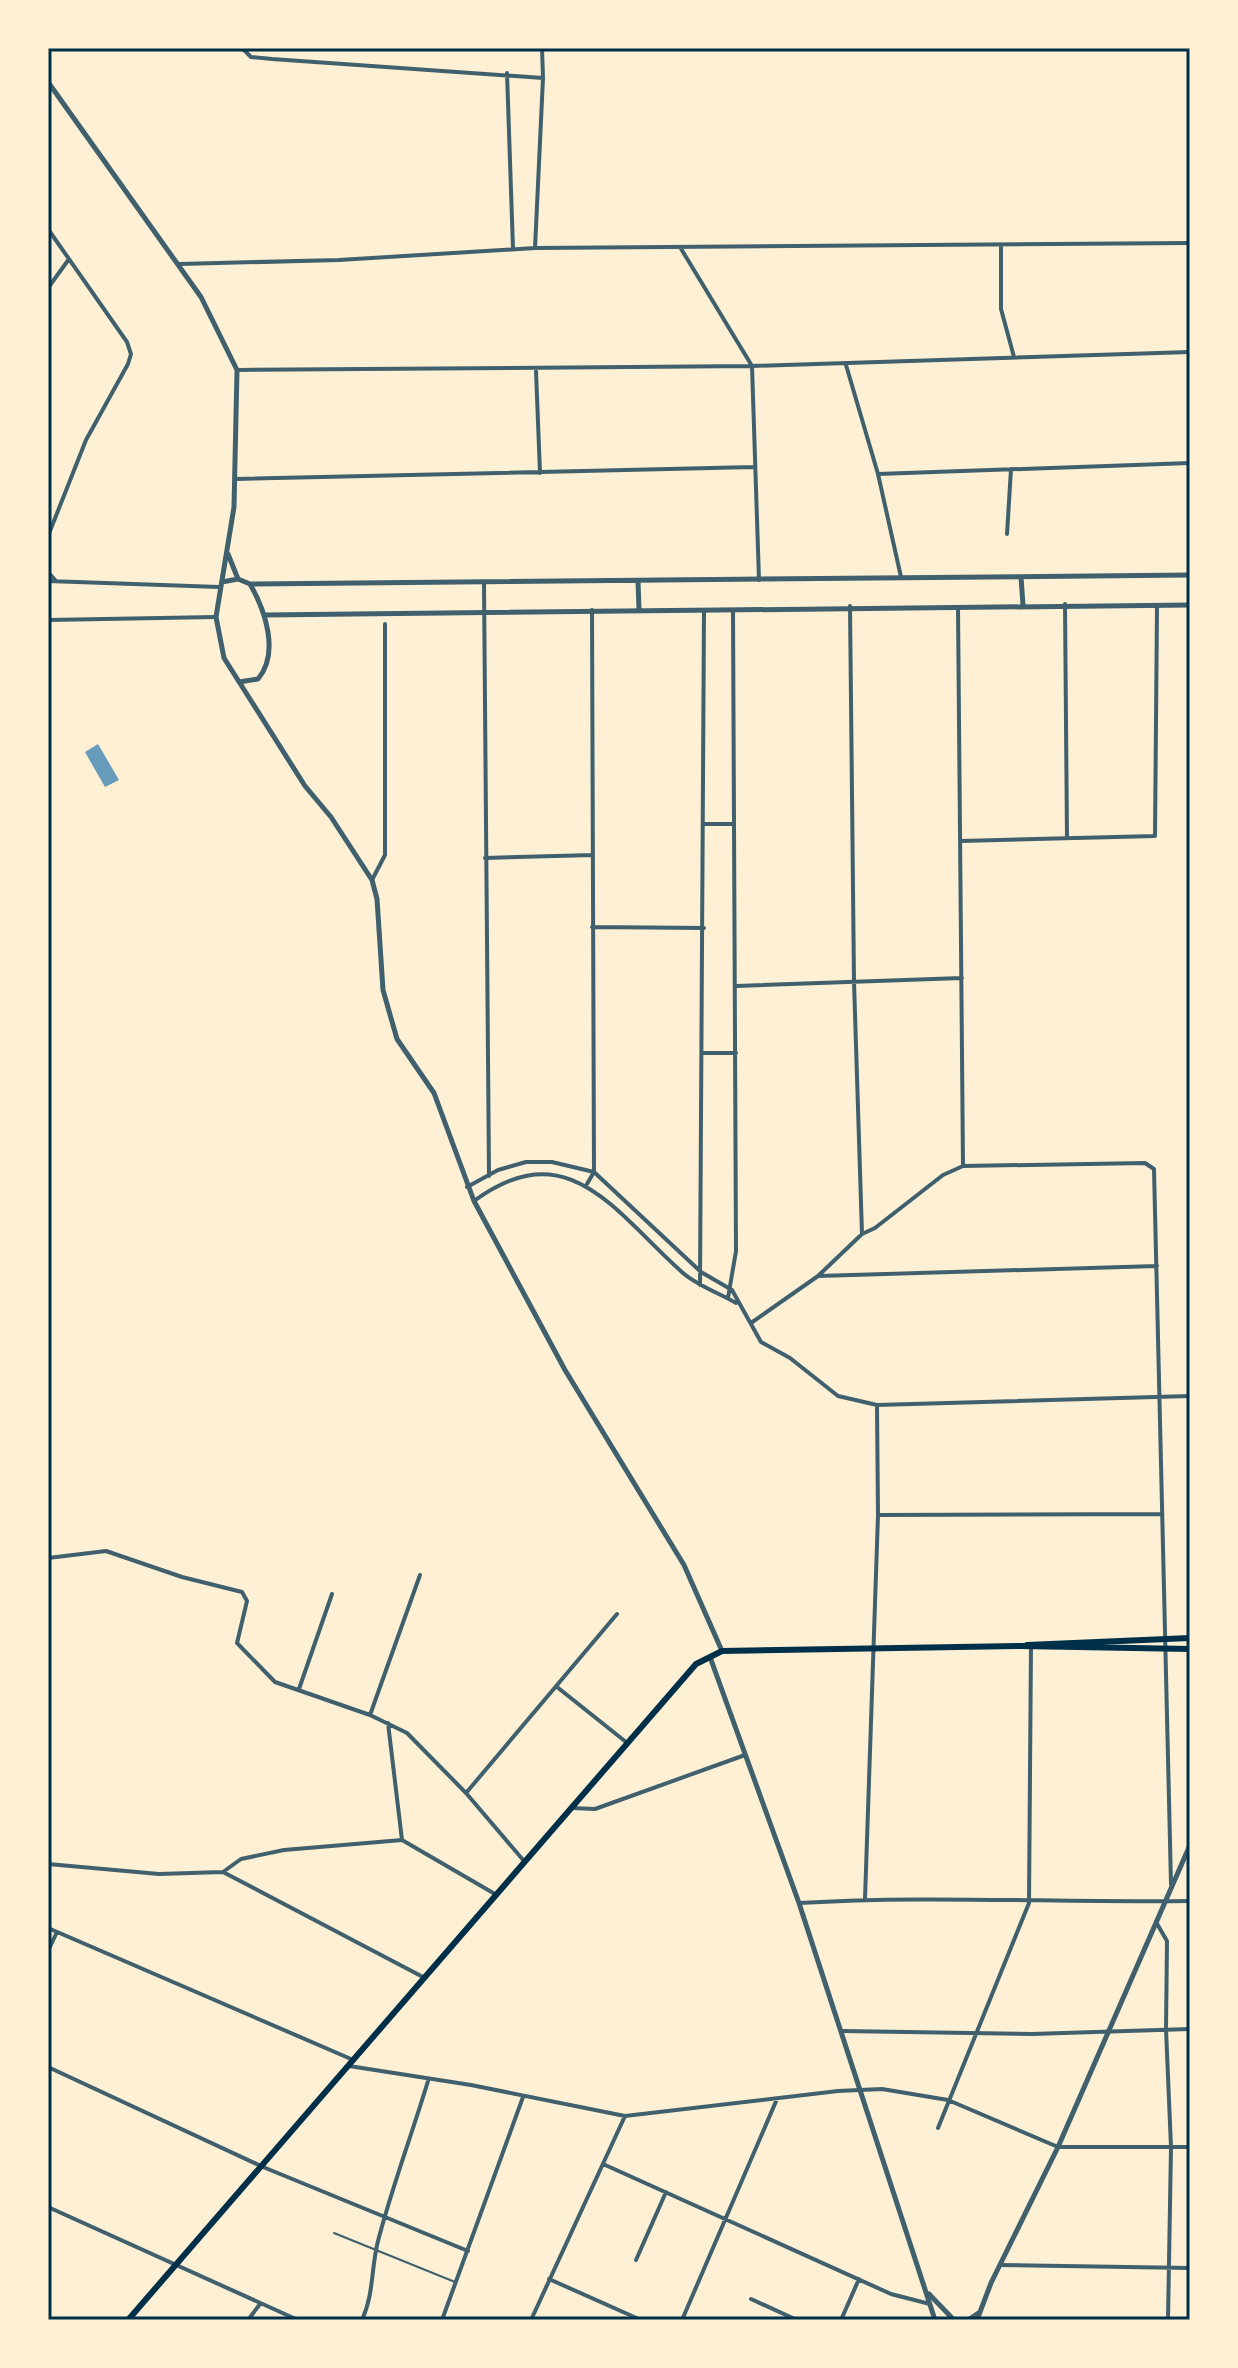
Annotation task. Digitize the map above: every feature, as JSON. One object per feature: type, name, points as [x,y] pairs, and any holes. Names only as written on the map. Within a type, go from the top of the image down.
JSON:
[{"type":"main road","points":[[1031,1646],[1190,1638]]},
{"type":"main road","points":[[128,2320],[263,2167],[348,2062],[626,1742],[690,1669],[710,1656],[722,1651],[871,1651],[1020,1646],[1190,1649]]},
{"type":"street","points":[[242,48],[251,57],[507,73],[543,78]]},
{"type":"street","points":[[535,248],[542,48]]},
{"type":"street","points":[[507,73],[513,249]]},
{"type":"street","points":[[48,82],[179,264],[220,331],[237,370],[236,479],[216,617],[224,658],[305,786],[331,817],[372,880],[377,899],[383,990],[394,1034],[434,1093],[474,1201],[565,1370],[684,1565],[722,1651]]},
{"type":"street","points":[[48,229],[127,342],[131,359],[86,440],[48,536]]},
{"type":"street","points":[[179,264],[339,260],[535,248],[1001,247],[1190,243]]},
{"type":"street","points":[[680,247],[752,366],[759,580]]},
{"type":"street","points":[[1001,247],[1001,309],[1014,357]]},
{"type":"street","points":[[48,288],[69,259]]},
{"type":"street","points":[[237,370],[752,366],[1190,352]]},
{"type":"street","points":[[846,364],[878,474],[901,579]]},
{"type":"street","points":[[536,370],[540,473]]},
{"type":"street","points":[[878,474],[1190,463]]},
{"type":"street","points":[[236,479],[754,467]]},
{"type":"street","points":[[1007,534],[1011,469]]},
{"type":"street","points":[[227,554],[238,579]]},
{"type":"street","points":[[48,572],[56,581]]},
{"type":"street","points":[[48,581],[220,585],[238,579],[250,584],[484,584],[1190,575]]},
{"type":"street","points":[[1021,577],[1023,605]]},
{"type":"street","points":[[638,581],[639,609]]},
{"type":"street","points":[[239,682],[258,679],[264,672],[268,640],[265,615],[250,584]]},
{"type":"street","points":[[484,584],[489,1176]]},
{"type":"street","points":[[1065,604],[1067,838]]},
{"type":"street","points":[[265,615],[850,606],[1190,605]]},
{"type":"street","points":[[850,606],[854,982],[862,1234]]},
{"type":"street","points":[[958,606],[963,1166]]},
{"type":"street","points":[[961,841],[1155,836],[1157,606]]},
{"type":"street","points":[[728,1298],[732,1290],[736,1251],[733,608]]},
{"type":"street","points":[[700,1285],[704,609]]},
{"type":"street","points":[[587,1184],[594,1172],[592,610]]},
{"type":"street","points":[[48,620],[216,617]]},
{"type":"street","points":[[372,880],[385,855],[385,624]]},
{"type":"street","points":[[704,824],[734,824]]},
{"type":"street","points":[[485,858],[593,855]]},
{"type":"street","points":[[592,927],[704,928]]},
{"type":"street","points":[[736,986],[962,978]]},
{"type":"street","points":[[703,1053],[736,1053]]},
{"type":"street","points":[[467,1187],[526,1162],[570,1166],[594,1172],[701,1272],[732,1290],[751,1323],[753,1333],[761,1342],[790,1358],[838,1396],[877,1405],[1190,1396]]},
{"type":"street","points":[[751,1323],[818,1276],[862,1234],[875,1228],[943,1175],[963,1166],[1145,1163],[1154,1169],[1171,1886]]},
{"type":"street","points":[[567,1178],[570,1166]]},
{"type":"street","points":[[474,1201],[496,1186],[525,1176],[549,1174],[587,1184],[700,1285],[738,1304]]},
{"type":"street","points":[[818,1276],[1157,1266]]},
{"type":"street","points":[[865,1899],[878,1515],[877,1405]]},
{"type":"street","points":[[878,1515],[1161,1514]]},
{"type":"street","points":[[48,1558],[100,1550],[112,1552],[182,1577],[242,1592],[247,1601],[237,1643],[275,1682],[370,1715],[416,1740],[524,1861]]},
{"type":"street","points":[[370,1715],[420,1575]]},
{"type":"street","points":[[299,1689],[332,1594]]},
{"type":"street","points":[[466,1793],[617,1614]]},
{"type":"street","points":[[938,2128],[1029,1903],[1031,1646]]},
{"type":"street","points":[[710,1656],[799,1903],[929,2293],[935,2320]]},
{"type":"street","points":[[557,1687],[626,1742]]},
{"type":"street","points":[[388,1723],[402,1840]]},
{"type":"street","points":[[569,1808],[595,1809],[747,1755]]},
{"type":"street","points":[[223,1872],[241,1859],[284,1850],[402,1840],[495,1894]]},
{"type":"street","points":[[977,2320],[1000,2265],[1058,2147],[1105,2033],[1190,1845]]},
{"type":"street","points":[[48,1864],[159,1874],[223,1872],[423,1977]]},
{"type":"street","points":[[799,1903],[865,1899],[1029,1903],[1190,1901]]},
{"type":"street","points":[[1155,1920],[1167,1941],[1166,2029],[1171,2147],[1168,2320]]},
{"type":"street","points":[[48,1928],[348,2062],[429,2080],[625,2116],[861,2090],[917,2093],[948,2100],[1058,2147],[1190,2147]]},
{"type":"street","points":[[48,1951],[57,1932]]},
{"type":"street","points":[[842,2031],[1105,2033],[1190,2029]]},
{"type":"street","points":[[48,2067],[263,2167],[468,2251]]},
{"type":"street","points":[[362,2320],[372,2294],[376,2248],[384,2218],[429,2080]]},
{"type":"street","points":[[442,2320],[524,2096]]},
{"type":"street","points":[[682,2320],[777,2099]]},
{"type":"street","points":[[531,2320],[625,2116]]},
{"type":"street","points":[[603,2164],[904,2300],[930,2304]]},
{"type":"street","points":[[636,2260],[666,2192]]},
{"type":"street","points":[[49,2209],[298,2320]]},
{"type":"street","points":[[1000,2265],[1190,2268]]},
{"type":"street","points":[[549,2279],[641,2320]]},
{"type":"street","points":[[841,2320],[859,2279]]},
{"type":"street","points":[[929,2293],[951,2319],[962,2320]]},
{"type":"street","points":[[751,2299],[797,2320]]},
{"type":"street","points":[[248,2320],[260,2304]]},
{"type":"street","points":[[968,2320],[981,2312]]},
{"type":"lane","points":[[334,2233],[457,2283]]},
{"type":"water","points":[[98,744],[119,780],[105,787],[85,752]]}]
